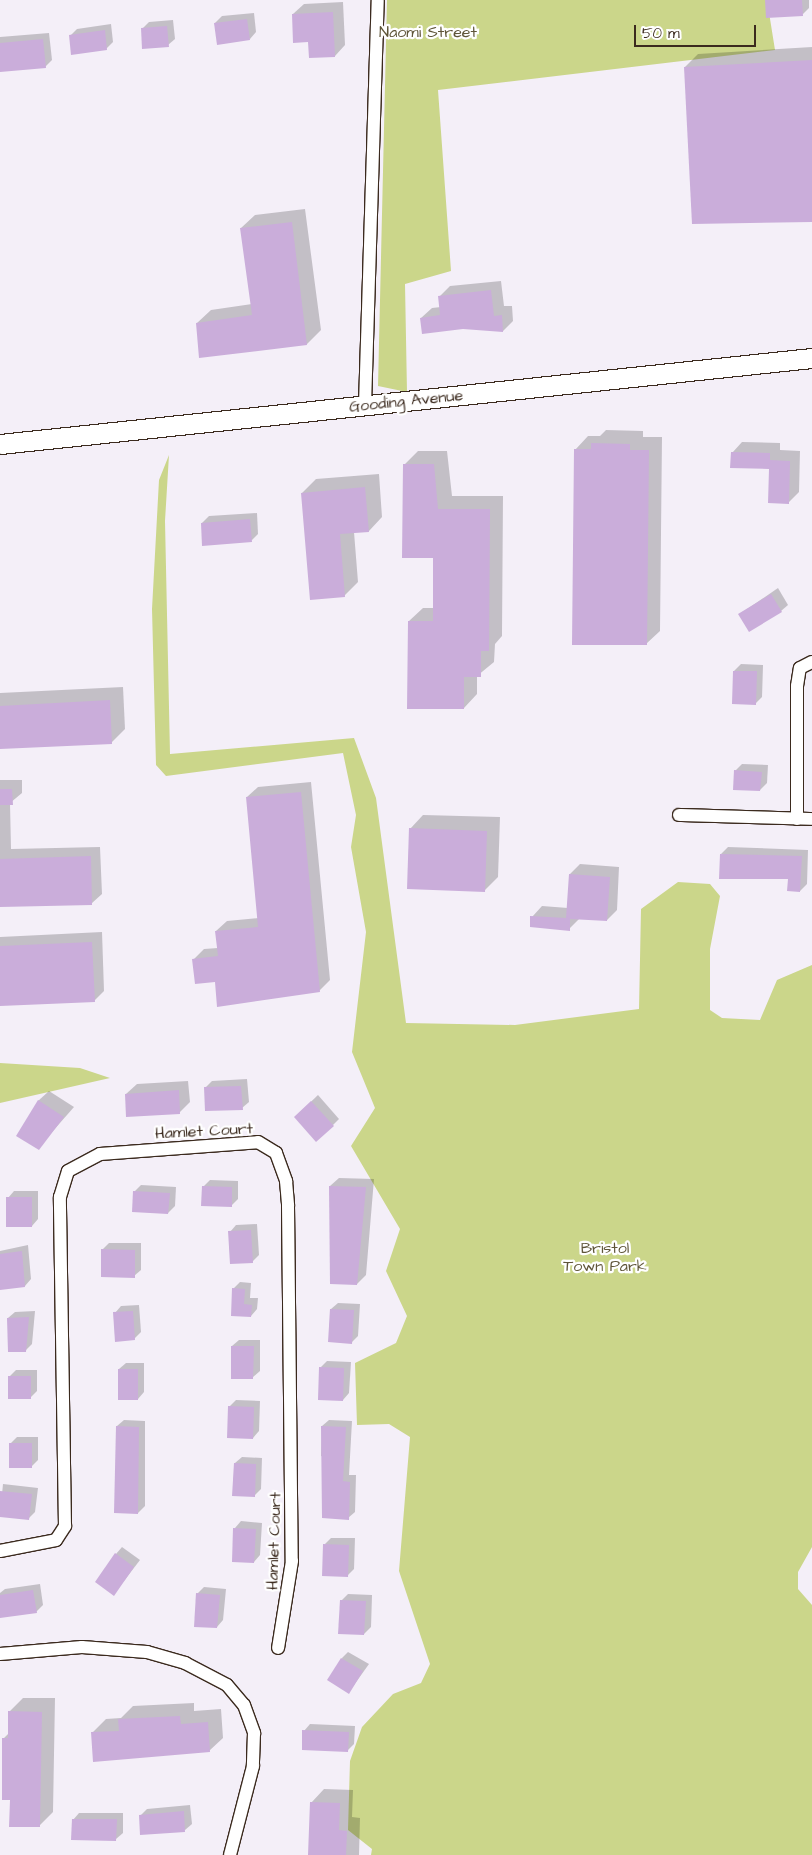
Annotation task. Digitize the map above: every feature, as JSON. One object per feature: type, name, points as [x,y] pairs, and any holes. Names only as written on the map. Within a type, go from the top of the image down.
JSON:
[{"type":"main road","name":"Gooding Avenue","points":[[0,444],[812,358]]},
{"type":"street","points":[[365,405],[378,0]]},
{"type":"street","points":[[796,819],[800,668],[812,662]]},
{"type":"street","points":[[679,814],[812,819]]},
{"type":"street","name":"Hamlet Court","points":[[0,1551],[56,1540],[65,1526],[60,1197],[68,1171],[100,1154],[258,1142],[276,1154],[280,1162],[288,1206],[292,1561],[278,1648]]},
{"type":"street","points":[[0,1654],[82,1647],[147,1652],[185,1663],[228,1685],[244,1705],[254,1740],[253,1766],[230,1855]]},
{"type":"green space","name":"Naomi Street","points":[[387,0],[767,0],[775,50],[438,90],[451,271],[405,284],[407,392],[378,386]]},
{"type":"green space","name":"Bristol Town Park","points":[[169,455],[165,521],[170,754],[354,738],[376,798],[406,1023],[515,1025],[639,1009],[641,909],[678,882],[710,884],[720,896],[710,949],[710,1010],[722,1018],[760,1020],[777,980],[812,965],[812,1547],[798,1572],[798,1589],[812,1605],[812,1855],[371,1855],[372,1849],[348,1830],[350,1761],[362,1727],[393,1694],[421,1683],[430,1664],[399,1571],[410,1437],[389,1424],[357,1425],[355,1363],[396,1343],[407,1316],[386,1271],[400,1229],[351,1146],[375,1108],[352,1052],[366,932],[351,847],[356,815],[343,753],[166,776],[156,765],[152,609],[159,480]]},
{"type":"green space","points":[[0,1063],[80,1068],[110,1078],[0,1103]]},
{"type":"building","points":[[765,0],[802,0],[803,16],[766,18]]},
{"type":"building","points":[[333,12],[335,57],[309,58],[308,42],[293,43],[292,14]]},
{"type":"building","points":[[247,19],[250,40],[217,45],[214,23]]},
{"type":"building","points":[[167,26],[169,47],[142,49],[141,28]]},
{"type":"building","points":[[105,30],[107,50],[71,55],[69,35]]},
{"type":"building","points":[[43,39],[46,68],[0,72],[0,43]]},
{"type":"building","points":[[812,60],[812,222],[692,224],[684,67]]},
{"type":"building","points":[[292,222],[307,345],[199,358],[196,323],[252,315],[240,228]]},
{"type":"building","points":[[491,290],[494,316],[502,315],[503,332],[463,329],[422,334],[420,318],[440,315],[438,296]]},
{"type":"building","points":[[591,443],[630,444],[630,450],[649,450],[647,645],[572,645],[574,449],[591,449]]},
{"type":"building","points":[[731,452],[770,453],[770,460],[790,461],[789,504],[768,503],[769,469],[730,468]]},
{"type":"building","points":[[403,464],[434,464],[438,509],[490,509],[489,651],[481,651],[481,677],[464,677],[464,709],[407,709],[408,621],[433,621],[433,558],[402,558]]},
{"type":"building","points":[[365,487],[369,532],[340,534],[345,597],[310,600],[301,493]]},
{"type":"building","points":[[250,519],[252,542],[202,546],[201,523]]},
{"type":"building","points":[[771,594],[782,612],[749,632],[738,614]]},
{"type":"building","points":[[733,671],[757,671],[756,705],[732,704]]},
{"type":"building","points":[[110,700],[112,744],[0,749],[0,706]]},
{"type":"building","points":[[734,770],[762,772],[760,791],[733,790]]},
{"type":"building","points":[[0,789],[12,789],[13,805],[0,805]]},
{"type":"building","points":[[301,792],[320,992],[217,1007],[215,982],[195,984],[192,959],[218,956],[215,931],[258,927],[246,797]]},
{"type":"building","points":[[409,828],[487,831],[485,892],[407,889]]},
{"type":"building","points":[[720,854],[802,856],[800,892],[787,891],[788,879],[719,879]]},
{"type":"building","points":[[91,856],[92,905],[0,907],[0,859]]},
{"type":"building","points":[[569,874],[610,877],[607,921],[570,919],[570,931],[530,927],[530,916],[566,918]]},
{"type":"building","points":[[92,942],[95,1002],[0,1006],[0,946]]},
{"type":"building","points":[[241,1086],[243,1110],[205,1111],[204,1087]]},
{"type":"building","points":[[179,1090],[180,1114],[126,1117],[125,1094]]},
{"type":"building","points":[[38,1100],[64,1117],[39,1150],[16,1136]]},
{"type":"building","points":[[311,1101],[334,1126],[316,1142],[294,1117]]},
{"type":"building","points":[[202,1186],[232,1187],[232,1207],[201,1206]]},
{"type":"building","points":[[329,1186],[366,1187],[357,1285],[330,1284]]},
{"type":"building","points":[[133,1191],[170,1193],[168,1214],[132,1212]]},
{"type":"building","points":[[6,1197],[32,1197],[32,1227],[6,1227]]},
{"type":"building","points":[[251,1230],[253,1263],[230,1264],[228,1231]]},
{"type":"building","points":[[101,1249],[135,1250],[135,1278],[101,1277]]},
{"type":"building","points":[[22,1251],[25,1287],[0,1290],[0,1254]]},
{"type":"building","points":[[232,1288],[245,1289],[244,1304],[252,1305],[251,1317],[231,1316]]},
{"type":"building","points":[[330,1309],[354,1310],[352,1344],[328,1342]]},
{"type":"building","points":[[133,1311],[135,1340],[115,1342],[113,1312]]},
{"type":"building","points":[[29,1317],[26,1352],[8,1352],[7,1318]]},
{"type":"building","points":[[231,1346],[254,1346],[253,1379],[231,1379]]},
{"type":"building","points":[[319,1367],[344,1368],[343,1401],[318,1400]]},
{"type":"building","points":[[118,1369],[138,1369],[138,1400],[118,1400]]},
{"type":"building","points":[[8,1376],[31,1376],[31,1399],[8,1399]]},
{"type":"building","points":[[228,1406],[254,1407],[253,1439],[227,1438]]},
{"type":"building","points":[[116,1426],[139,1427],[138,1514],[114,1513]]},
{"type":"building","points":[[321,1426],[346,1427],[343,1481],[350,1482],[349,1520],[322,1518]]},
{"type":"building","points":[[9,1443],[32,1443],[32,1468],[9,1468]]},
{"type":"building","points":[[234,1463],[256,1464],[255,1497],[232,1496]]},
{"type":"building","points":[[0,1491],[32,1494],[29,1520],[0,1517]]},
{"type":"building","points":[[233,1528],[256,1529],[254,1563],[232,1562]]},
{"type":"building","points":[[323,1544],[349,1545],[348,1577],[322,1576]]},
{"type":"building","points":[[115,1553],[134,1567],[114,1596],[95,1582]]},
{"type":"building","points":[[33,1590],[37,1613],[0,1618],[0,1595]]},
{"type":"building","points":[[196,1593],[220,1595],[217,1628],[194,1627]]},
{"type":"building","points":[[340,1600],[366,1601],[364,1635],[338,1634]]},
{"type":"building","points":[[341,1658],[363,1671],[349,1694],[327,1680]]},
{"type":"building","points":[[8,1711],[42,1712],[40,1827],[9,1827],[10,1800],[2,1800],[2,1738],[8,1738]]},
{"type":"building","points":[[180,1716],[181,1724],[208,1722],[210,1752],[93,1762],[91,1732],[119,1731],[118,1719]]},
{"type":"building","points":[[302,1730],[349,1732],[348,1752],[302,1750]]},
{"type":"building","points":[[310,1802],[340,1803],[339,1830],[347,1831],[346,1855],[308,1855]]},
{"type":"building","points":[[184,1811],[185,1832],[140,1835],[139,1815]]},
{"type":"building","points":[[72,1819],[117,1819],[116,1841],[71,1840]]}]
